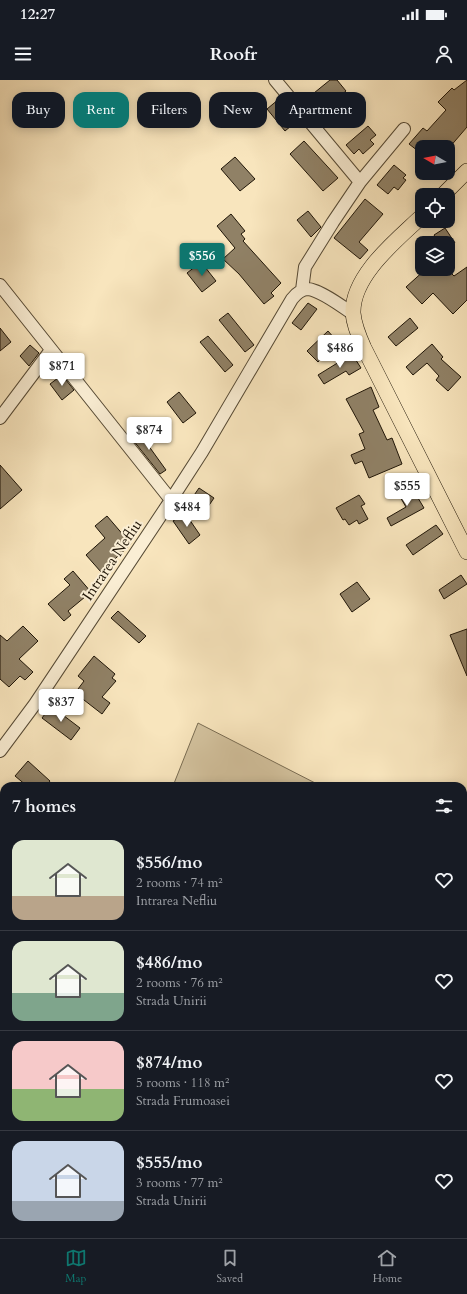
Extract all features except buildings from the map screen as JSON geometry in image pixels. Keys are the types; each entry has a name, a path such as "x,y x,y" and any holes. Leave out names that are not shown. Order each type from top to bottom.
{"main road":[{"path":"450,188 467,171"},
{"path":"415,223 366,275 355,296 353,314 356,330 364,348 467,552"}],"street":[{"path":"275,80 360,182"},
{"path":"353,314 314,291 308,289 302,290 305,267 332,222 360,182 404,129"},
{"path":"0,284 51,350 172,500"},
{"name":"Intrarea Nefliu","path":"0,751 35,704 172,500 292,299 302,290"},
{"path":"0,418 51,350"}],"shaded area":[{"path":"198,723 313,782 175,782"}]}
